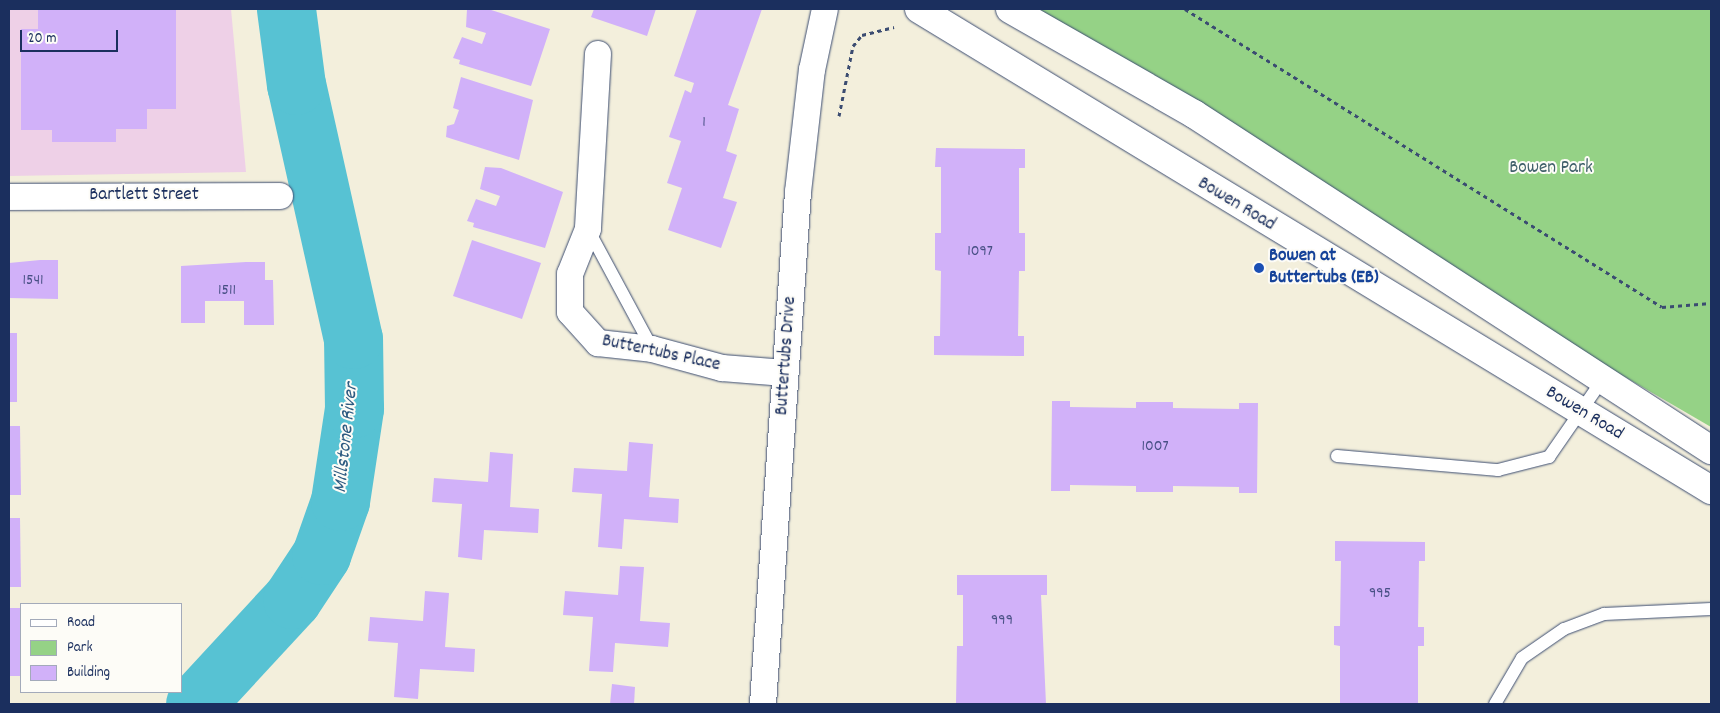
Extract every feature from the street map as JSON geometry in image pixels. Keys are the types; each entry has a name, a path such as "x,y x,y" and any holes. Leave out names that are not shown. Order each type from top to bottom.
{"main road":[{"name":"Bowen Road","path":"918,9 1711,490"},
{"name":"Bowen Road","path":"1010,9 1194,114 1711,450"}],"street":[{"name":"Buttertubs Drive","path":"762,704 798,192 825,9"},
{"name":"Buttertubs Place","path":"598,54 588,229 570,274 570,312 598,343 652,349 722,368 785,373"},
{"name":"Bartlett Street","path":"9,197 280,196"}],"lane":[{"path":"588,229 652,349"},
{"path":"1337,456 1498,470 1549,457 1582,412 1603,379"},
{"path":"1495,704 1522,658 1564,629 1604,614 1711,609"}],"path":[{"path":"1185,9 1662,307 1711,302"},
{"path":"838,124 853,46 862,35 897,28"}],"shaded area":[{"path":"9,9 231,9 246,172 9,176"}],"green space":[{"name":"Bowen Park","path":"1034,9 1711,9 1711,427 1582,352"}],"building":[{"path":"38,9 176,9 176,109 147,109 147,129 116,129 116,142 52,142 52,130 21,130 21,29 38,29"},
{"path":"467,9 488,9 550,29 531,86 459,64 460,60 453,58 462,37 482,44 486,33 466,27"},
{"path":"594,9 656,9 647,36 591,17"},
{"path":"697,9 762,9 728,105 739,109 726,151 737,155 723,198 737,202 721,248 668,230 682,188 667,183 681,141 669,137 685,90 691,93 694,83 674,76"},
{"path":"461,77 533,100 519,160 446,137 447,126 454,124 459,110 453,108"},
{"path":"936,148 1025,149 1025,168 1019,168 1019,233 1025,233 1025,271 1019,271 1018,336 1024,336 1024,356 934,355 934,336 940,336 941,271 935,270 935,233 941,233 941,167 935,167"},
{"path":"485,167 501,168 563,192 545,248 473,227 474,223 467,221 476,199 496,206 500,196 480,189"},
{"path":"472,240 541,263 522,319 453,296"},
{"path":"58,260 58,299 9,298 9,263"},
{"path":"265,262 265,280 273,280 274,325 244,325 244,301 205,301 205,323 181,323 181,266"},
{"path":"9,333 17,333 17,402 9,402"},
{"path":"1052,401 1070,401 1070,407 1136,408 1136,402 1173,402 1173,408 1239,409 1239,403 1258,403 1257,493 1239,493 1239,487 1173,486 1173,492 1136,492 1136,486 1070,485 1070,491 1051,491"},
{"path":"9,426 20,426 21,495 9,495"},
{"path":"629,442 653,444 649,497 679,499 678,523 624,519 622,549 598,547 602,494 572,492 574,468 627,471"},
{"path":"490,452 513,454 510,507 539,509 538,533 484,530 482,560 458,557 462,504 432,502 434,478 488,482"},
{"path":"9,518 20,518 21,587 9,587"},
{"path":"1335,541 1425,542 1425,561 1419,561 1418,627 1424,627 1424,646 1418,646 1418,704 1340,704 1340,646 1334,645 1334,626 1340,626 1341,561 1335,561"},
{"path":"620,566 644,567 640,621 670,623 668,647 615,643 613,672 589,671 593,617 563,615 565,591 618,595"},
{"path":"957,575 1047,575 1047,595 1041,595 1046,704 956,704 957,646 963,646 963,595 957,595"},
{"path":"425,591 449,593 445,647 475,649 474,672 420,669 418,699 394,697 398,643 368,641 370,617 423,621"},
{"path":"9,608 20,608 20,676 9,676"},
{"path":"612,684 635,687 634,704 610,704"}],"waterway":[{"name":"Millstone River","path":"195,704 292,599 321,555 340,501 354,408 353,339 296,85 286,9"}],"place":[{"name":"Bowen at Buttertubs (EB)","path":"1259,268"}]}
